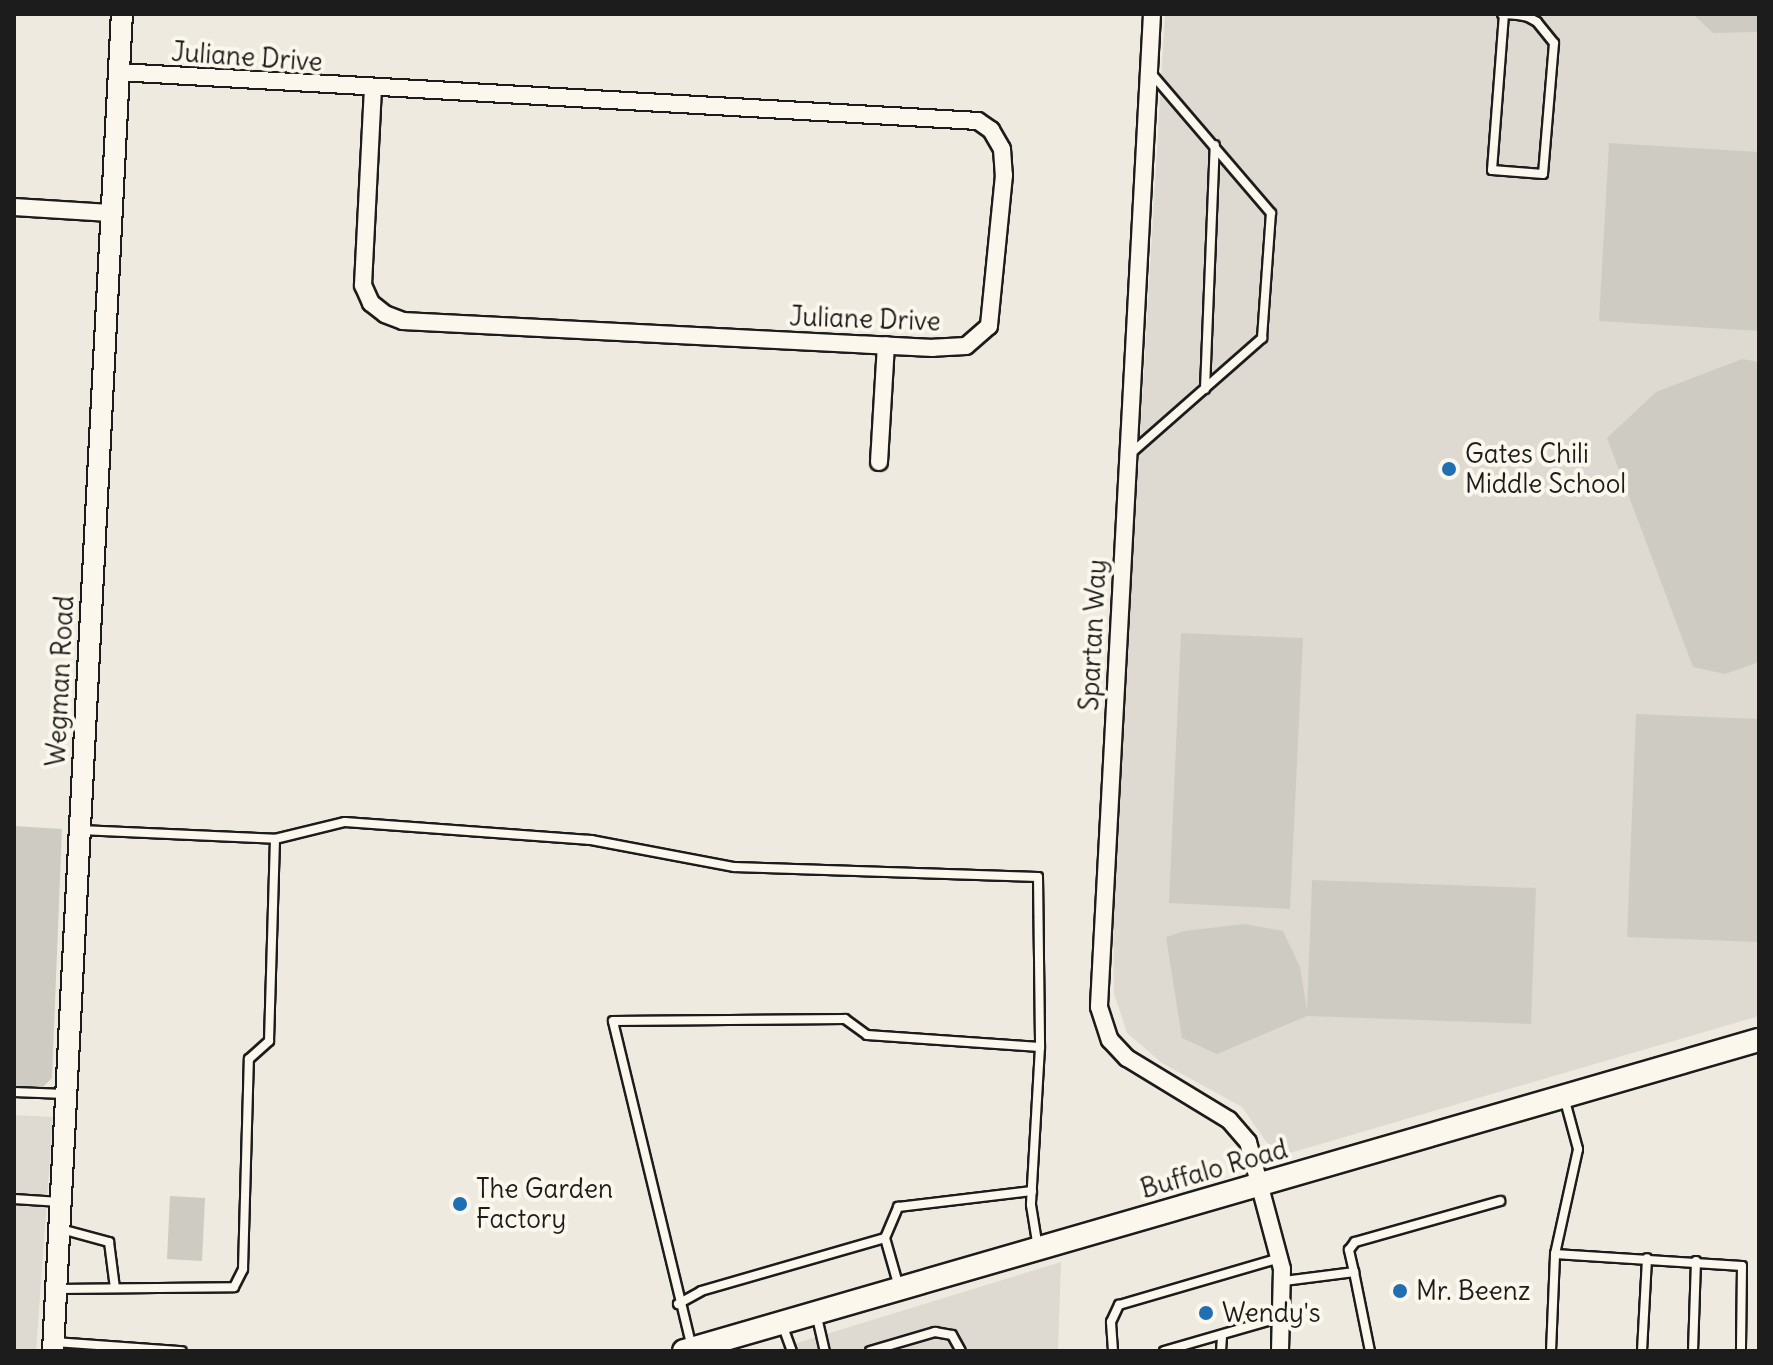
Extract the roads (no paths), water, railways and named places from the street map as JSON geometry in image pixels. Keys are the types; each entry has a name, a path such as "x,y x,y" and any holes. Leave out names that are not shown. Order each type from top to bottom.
{"main road":[{"name":"Buffalo Road","path":"688,1350 1759,1040"}],"street":[{"name":"Wegman Road","path":"53,1346 122,14"},
{"name":"Spartan Way","path":"1152,14 1099,1007 1110,1040 1127,1058 1239,1130 1262,1184 1280,1258 1284,1281 1280,1351"},
{"name":"Juliane Drive","path":"118,72 373,89 978,121 991,130 1002,149 1004,175 989,326 966,346 886,345 403,321 385,314 371,303 363,285 373,89"},
{"path":"14,207 110,213"},
{"path":"879,462 886,345"}],"lane":[{"path":"1503,14 1537,22 1554,43 1543,174 1492,170 1503,14"},
{"path":"1127,457 1262,338 1271,213 1149,70"},
{"path":"1205,389 1215,145"},
{"path":"79,830 275,839 345,822 591,840 734,867 1038,877 1040,1047 1032,1191 1039,1248"},
{"path":"57,1289 234,1287 243,1269 249,1059 269,1041 275,839"},
{"path":"688,1350 613,1021 845,1019 867,1035 1040,1047"},
{"path":"14,1092 66,1094"},
{"path":"1551,1351 1555,1254 1578,1149 1563,1096"},
{"path":"900,1288 885,1238 898,1207 1032,1191"},
{"path":"14,1199 61,1202"},
{"path":"1370,1351 1349,1250 1355,1242 1500,1201"},
{"path":"60,1228 109,1242 115,1288"},
{"path":"678,1304 701,1291 885,1238"},
{"path":"1555,1254 1742,1266 1741,1351"},
{"path":"1113,1351 1111,1322 1119,1305 1280,1258"},
{"path":"1642,1351 1647,1258"},
{"path":"1693,1351 1696,1261"},
{"path":"1284,1281 1354,1272"},
{"path":"816,1313 825,1351"},
{"path":"1164,1351 1282,1317"},
{"path":"781,1323 792,1351"},
{"path":"870,1351 891,1343 944,1332 952,1335 961,1351"},
{"path":"1221,1351 1222,1335"},
{"path":"53,1346 182,1351"}],"place":[{"name":"Gates Chili Middle School","path":"1449,469"},
{"name":"The Garden Factory","path":"460,1204"},
{"name":"Mr. Beenz","path":"1400,1291"},
{"name":"Wendy's","path":"1206,1313"}]}
